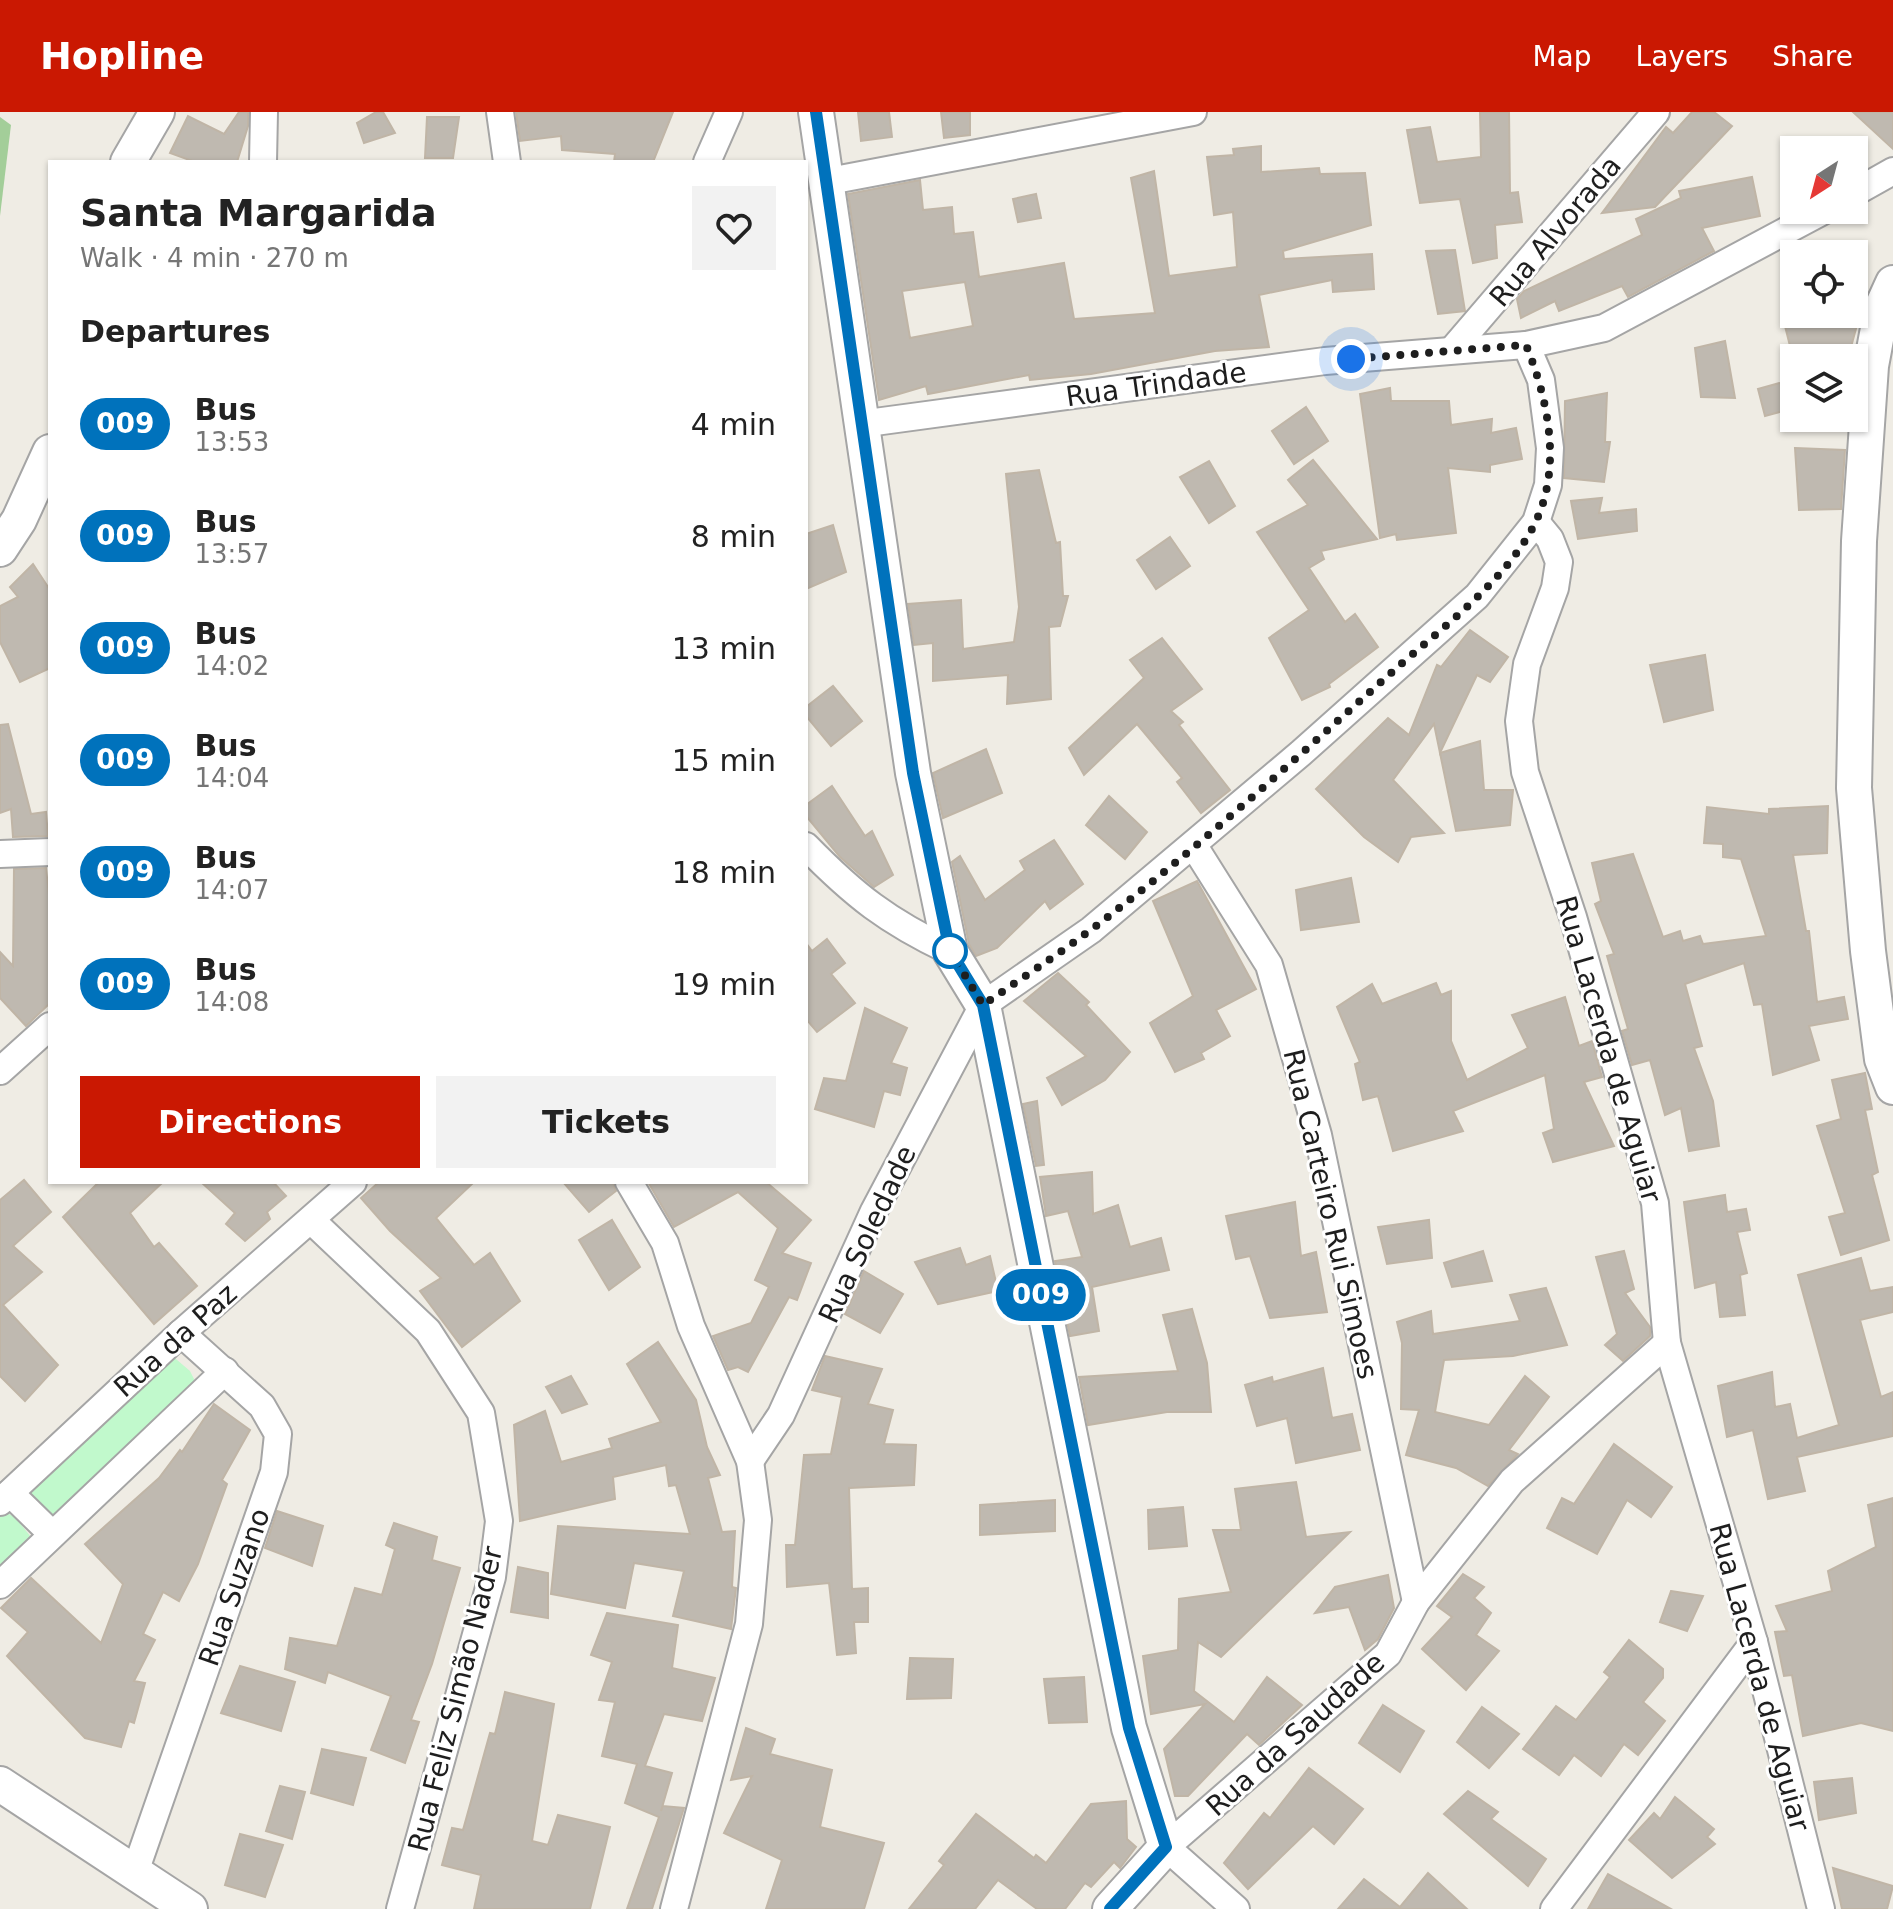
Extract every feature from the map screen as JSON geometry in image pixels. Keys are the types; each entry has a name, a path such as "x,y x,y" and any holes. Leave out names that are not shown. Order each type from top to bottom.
{"street":[{"path":"129,160 157,112"},
{"path":"263,160 264,112"},
{"path":"500,112 507,160"},
{"path":"708,160 729,112"},
{"path":"816,112 913,773 950,951 983,1005 1129,1728 1166,1847 1236,1909"},
{"path":"824,182 1193,112"},
{"name":"Rua Alvorada","path":"1453,349 1656,112"},
{"path":"1868,185 1893,171"},
{"name":"Rua Trindade","path":"860,424 1325,361 1526,345 1604,328 1799,224"},
{"path":"1893,283 1882,307 1871,366 1859,541 1854,788 1870,967 1882,1059 1893,1087"},
{"path":"983,1005 1091,930 1194,846 1477,596 1536,522 1548,485 1550,448 1541,380 1526,345"},
{"path":"0,549 19,520 48,456"},
{"name":"Rua Lacerda de Aguiar","path":"1536,522 1550,539 1559,562 1555,588 1527,664 1519,721 1525,772 1573,917 1655,1203 1667,1343 1754,1642 1821,1909"},
{"name":"Rua Carteiro Rui Simoes","path":"1194,846 1269,965 1318,1135 1416,1602"},
{"path":"808,848 848,888 898,926 950,951"},
{"path":"0,854 48,852"},
{"name":"Rua Soledade","path":"750,1461 781,1415 874,1211 983,1005"},
{"path":"0,1071 48,1028"},
{"name":"Rua da Paz","path":"5,1498 181,1333 351,1184"},
{"path":"630,1184 665,1243 691,1326 750,1461 758,1520 749,1624 674,1909"},
{"name":"Rua Feliz Simão Nader","path":"311,1220 428,1331 457,1372 481,1413 499,1521 492,1577 400,1909"},
{"name":"Rua Suzano","path":"135,1872 274,1472 278,1434 262,1406 181,1333"},
{"name":"Rua da Saudade","path":"1110,1909 1166,1847 1388,1654 1416,1602 1512,1481 1667,1343"},
{"path":"0,1585 225,1371"},
{"path":"5,1498 52,1534"},
{"path":"1554,1909 1754,1642"},
{"path":"0,1784 190,1909"}],"green space":[{"path":"0,117 11,125 0,216"},
{"path":"170,1354 190,1371 196,1383 51,1519 24,1492"},
{"path":"3,1511 15,1517 31,1537 0,1567 0,1514"}],"building":[{"path":"239,112 248,112 248,126 238,160 189,160 170,153 188,116 224,134"},
{"path":"376,112 383,112 395,133 364,143 357,123"},
{"path":"516,112 673,112 654,160 614,160 615,154 562,150 561,136 520,141"},
{"path":"858,112 889,112 892,137 861,141"},
{"path":"941,112 970,112 970,135 944,138"},
{"path":"1480,112 1509,112 1510,193 1518,192 1522,222 1495,225 1497,258 1473,263 1460,199 1420,203 1407,130 1430,127 1437,162 1481,157"},
{"path":"1692,112 1714,112 1732,126 1655,207 1602,213 1666,127 1673,133"},
{"path":"1853,112 1893,112 1893,149"},
{"path":"427,117 459,117 453,158 425,158"},
{"path":"1261,146 1261,172 1319,168 1320,174 1365,173 1371,225 1283,251 1284,259 1372,254 1374,289 1333,292 1332,280 1259,295 1269,347 1215,351 1091,374 1030,380 1029,375 928,394 926,386 879,400 848,194 920,180 923,210 952,207 954,234 973,232 979,277 1064,263 1074,319 1155,313 1131,178 1154,171 1169,276 1237,267 1233,212 1214,215 1207,157 1234,155 1233,149","holes":["965,282 973,326 910,338 902,291"]},
{"path":"1752,177 1760,216 1702,228 1714,251 1628,297 1622,286 1559,311 1555,301 1521,318 1517,299 1524,291 1642,235 1636,219 1681,198 1679,191"},
{"path":"1036,194 1041,218 1018,222 1013,199"},
{"path":"1455,250 1465,311 1438,314 1426,251"},
{"path":"1786,328 1856,328 1852,344 1790,344"},
{"path":"1725,341 1735,398 1701,397 1695,348"},
{"path":"1780,383 1780,412 1765,416 1758,389"},
{"path":"1390,388 1391,401 1449,401 1451,425 1492,419 1491,433 1516,428 1522,459 1490,465 1490,472 1448,468 1456,533 1397,540 1396,534 1380,538 1360,394"},
{"path":"1607,393 1605,442 1610,442 1604,482 1564,478 1565,401"},
{"path":"1306,407 1328,441 1294,464 1272,431"},
{"path":"1795,448 1845,450 1841,509 1799,510"},
{"path":"1313,460 1377,539 1321,551 1324,559 1309,568 1345,622 1355,614 1378,647 1329,684 1330,687 1302,700 1269,638 1309,610 1257,532 1308,505 1288,480"},
{"path":"1209,461 1235,506 1209,523 1180,477"},
{"path":"1039,470 1056,543 1060,542 1063,596 1068,596 1060,626 1049,627 1051,699 1007,704 1008,675 933,681 933,643 914,645 908,604 961,600 963,649 1014,642 1019,607 1006,474"},
{"path":"1602,498 1599,513 1636,509 1637,531 1578,539 1571,501"},
{"path":"833,525 846,572 808,588 808,533"},
{"path":"1170,537 1190,566 1156,589 1137,560"},
{"path":"33,564 48,587 48,669 20,682 0,642 0,606 18,597 10,587"},
{"path":"1470,630 1508,657 1490,682 1477,675 1440,753 1434,724 1393,780 1444,833 1411,837 1398,862 1364,837 1316,789 1388,718 1409,735 1437,665 1441,667"},
{"path":"1162,638 1202,689 1171,711 1183,722 1179,725 1230,790 1201,813 1177,782 1182,778 1137,724 1084,775 1069,748 1144,678 1130,660"},
{"path":"1705,655 1713,710 1664,722 1650,665"},
{"path":"833,686 862,721 831,746 808,718 808,705"},
{"path":"8,724 31,814 46,812 48,836 13,837 11,809 0,813 0,725"},
{"path":"1480,741 1484,790 1513,790 1510,825 1456,831 1440,753"},
{"path":"986,749 1002,793 943,818 933,773"},
{"path":"832,786 865,836 872,831 893,875 874,887 840,857 808,818 808,804"},
{"path":"1109,796 1147,832 1125,859 1086,825"},
{"path":"1828,806 1827,853 1793,855 1806,931 1809,931 1817,1002 1844,997 1848,1019 1809,1026 1819,1060 1773,1075 1762,1004 1754,1005 1744,963 1685,984 1702,1046 1694,1048 1713,1101 1719,1146 1689,1151 1681,1108 1665,1115 1650,1060 1632,1065 1622,1031 1628,1029 1607,956 1614,954 1595,904 1601,901 1592,863 1633,854 1663,937 1680,931 1683,941 1700,936 1703,944 1766,936 1741,859 1723,857 1723,844 1704,843 1707,807 1769,814 1769,809"},
{"path":"1054,840 1083,884 1050,909 1045,901 997,948 976,956 969,944 952,862 960,856 985,900 1025,870 1020,861"},
{"path":"46,868 48,886 48,1005 26,1026 0,998 0,952 13,966 14,869"},
{"path":"1351,878 1359,922 1301,930 1296,890"},
{"path":"1197,881 1256,989 1216,1010 1230,1036 1201,1053 1204,1059 1175,1072 1150,1023 1193,996 1153,901"},
{"path":"827,939 845,963 831,974 855,1003 817,1032 808,1021 808,946 812,951"},
{"path":"1058,973 1089,1002 1086,1005 1130,1052 1105,1080 1062,1105 1047,1078 1086,1056 1024,1001"},
{"path":"1436,983 1441,995 1451,991 1451,1041 1467,1080 1528,1048 1512,1015 1565,997 1579,1046 1592,1041 1602,1077 1584,1082 1614,1146 1553,1162 1543,1133 1554,1129 1545,1075 1453,1111 1463,1131 1393,1151 1378,1096 1363,1100 1355,1064 1360,1062 1337,1007 1372,984 1382,1004"},
{"path":"865,1008 907,1028 891,1063 907,1068 900,1095 884,1091 874,1127 815,1109 824,1078 846,1081"},
{"path":"1865,1073 1872,1109 1865,1110 1878,1172 1872,1175 1889,1240 1841,1255 1829,1217 1845,1213 1817,1126 1841,1119 1832,1080"},
{"path":"1037,1101 1044,1165 1036,1166 1023,1104"},
{"path":"1092,1172 1093,1214 1118,1205 1130,1247 1161,1238 1169,1270 1092,1287 1099,1331 1070,1336 1055,1261 1082,1257 1068,1211 1046,1216 1040,1177"},
{"path":"24,1180 51,1212 13,1246 42,1272 3,1305 58,1365 25,1401 0,1376 0,1200"},
{"path":"97,1184 161,1184 130,1213 154,1247 159,1243 197,1286 154,1324 63,1217"},
{"path":"203,1184 275,1184 286,1196 267,1212 270,1219 245,1241 226,1224 235,1213"},
{"path":"377,1184 472,1184 436,1218 474,1265 490,1253 520,1301 462,1347 420,1291 441,1278 390,1231 361,1198"},
{"path":"565,1184 614,1184 616,1191 589,1212"},
{"path":"649,1184 768,1184 811,1220 782,1253 811,1263 797,1300 789,1297 748,1372 738,1367 728,1370 713,1336 751,1323 769,1287 755,1280 778,1228 738,1192 674,1227"},
{"path":"1725,1195 1727,1212 1746,1209 1750,1230 1737,1232 1747,1273 1740,1275 1745,1315 1720,1317 1716,1282 1695,1288 1684,1202"},
{"path":"1295,1202 1301,1256 1316,1252 1327,1312 1270,1318 1250,1256 1236,1259 1226,1216"},
{"path":"612,1220 640,1267 609,1290 579,1240"},
{"path":"1429,1220 1432,1258 1387,1264 1378,1227"},
{"path":"960,1248 966,1265 990,1256 998,1291 938,1304 915,1262"},
{"path":"1483,1251 1492,1281 1452,1287 1444,1263"},
{"path":"1624,1251 1634,1289 1625,1293 1650,1327 1650,1336 1623,1361 1605,1345 1617,1334 1596,1257"},
{"path":"1861,1258 1870,1291 1893,1287 1893,1312 1860,1320 1881,1397 1893,1392 1893,1436 1797,1457 1805,1491 1768,1499 1753,1430 1727,1437 1718,1386 1772,1372 1775,1407 1790,1404 1797,1438 1839,1425 1798,1275"},
{"path":"864,1271 903,1294 880,1333 845,1314"},
{"path":"1546,1288 1567,1345 1513,1356 1444,1360 1435,1412 1489,1425 1525,1376 1549,1397 1509,1450 1518,1454 1488,1486 1456,1468 1406,1455 1419,1410 1401,1409 1402,1343 1397,1322 1431,1311 1433,1334 1520,1321 1510,1295"},
{"path":"1192,1309 1207,1363 1211,1412 1167,1412 1088,1425 1079,1377 1178,1371 1163,1315"},
{"path":"658,1342 696,1400 707,1447 720,1475 708,1478 722,1532 735,1531 732,1587 736,1588 731,1629 673,1616 684,1571 634,1563 625,1608 551,1594 558,1526 690,1534 676,1485 669,1486 666,1465 613,1477 615,1499 520,1521 514,1425 545,1411 561,1462 612,1448 609,1439 661,1422 627,1364"},
{"path":"825,1356 882,1369 868,1404 893,1410 884,1444 916,1445 914,1485 849,1488 852,1589 868,1588 868,1622 854,1622 856,1653 837,1655 829,1583 787,1587 786,1545 795,1545 804,1455 831,1454 842,1397 812,1390"},
{"path":"1323,1368 1332,1418 1352,1414 1360,1450 1296,1463 1287,1418 1257,1426 1245,1385 1272,1377 1273,1382"},
{"path":"571,1376 587,1404 562,1413 546,1387"},
{"path":"214,1404 250,1430 222,1480 227,1484 198,1564 179,1601 163,1592 143,1634 155,1640 134,1681 145,1683 134,1723 129,1721 121,1747 85,1738 7,1656 28,1632 1,1608 31,1578 101,1643 123,1584 85,1544 159,1478 180,1450 182,1452"},
{"path":"1614,1444 1672,1487 1651,1517 1627,1500 1597,1554 1547,1528 1562,1498 1574,1504"},
{"path":"1296,1482 1306,1537 1350,1532 1221,1657 1198,1642 1194,1691 1234,1722 1267,1677 1302,1705 1259,1745 1247,1734 1188,1796 1175,1796 1164,1749 1205,1704 1151,1714 1143,1656 1178,1650 1179,1599 1231,1592 1213,1530 1241,1530 1235,1489"},
{"path":"1893,1498 1893,1731 1861,1723 1803,1736 1792,1675 1784,1676 1775,1632 1787,1631 1776,1606 1832,1591 1828,1571 1876,1547 1868,1505"},
{"path":"1055,1500 1055,1531 980,1535 980,1505"},
{"path":"1183,1507 1187,1546 1149,1549 1148,1510"},
{"path":"277,1511 323,1526 312,1566 265,1548"},
{"path":"394,1523 437,1537 432,1560 460,1568 432,1664 411,1720 419,1722 405,1763 371,1750 391,1696 328,1672 325,1683 285,1669 290,1638 337,1646 355,1588 382,1595 395,1549 386,1545"},
{"path":"518,1567 548,1573 548,1618 511,1612"},
{"path":"1463,1574 1484,1587 1474,1598 1491,1613 1476,1635 1499,1651 1466,1690 1422,1649 1452,1617 1437,1606"},
{"path":"1388,1575 1394,1608 1378,1639 1365,1650 1349,1607 1315,1613 1335,1587"},
{"path":"1671,1591 1703,1596 1687,1631 1660,1622"},
{"path":"607,1613 678,1625 672,1668 715,1678 702,1721 664,1714 645,1766 672,1773 661,1811 663,1806 684,1808 652,1909 627,1909 659,1817 625,1803 637,1764 602,1756 615,1702 599,1700 612,1662 591,1655"},
{"path":"1629,1640 1663,1669 1663,1678 1643,1702 1665,1721 1638,1755 1624,1744 1601,1776 1574,1755 1559,1775 1523,1749 1556,1706 1576,1720 1610,1677 1604,1672"},
{"path":"910,1658 953,1659 951,1698 907,1699"},
{"path":"240,1666 295,1682 281,1731 221,1713"},
{"path":"1084,1677 1087,1722 1049,1723 1044,1679"},
{"path":"505,1692 554,1704 532,1841 548,1845 558,1815 610,1827 590,1909 474,1909 481,1875 442,1865 452,1828 463,1830 490,1733 495,1734"},
{"path":"1383,1705 1424,1731 1400,1772 1359,1743"},
{"path":"1482,1707 1519,1734 1489,1768 1457,1742"},
{"path":"746,1728 775,1739 770,1754 832,1770 820,1827 884,1843 864,1909 766,1909 782,1860 724,1833 752,1776 731,1780"},
{"path":"322,1749 366,1758 353,1805 311,1793"},
{"path":"1309,1768 1363,1809 1334,1844 1313,1826 1248,1889 1224,1863 1264,1813 1270,1818"},
{"path":"1852,1778 1856,1813 1819,1820 1814,1782"},
{"path":"280,1786 305,1792 292,1839 266,1831"},
{"path":"1468,1791 1498,1812 1491,1819 1546,1859 1528,1886 1444,1814"},
{"path":"1675,1797 1714,1829 1707,1837 1715,1844 1672,1878 1629,1840 1654,1813 1660,1819"},
{"path":"1126,1801 1127,1839 1136,1847 1120,1868 1114,1862 1091,1887 1085,1883 1065,1909 1037,1909 998,1880 975,1909 909,1909 944,1865 939,1861 976,1814 1034,1858 1036,1855 1046,1863 1091,1804"},
{"path":"240,1834 283,1845 265,1897 225,1885"},
{"path":"1833,1868 1893,1886 1887,1909 1842,1909"},
{"path":"1428,1873 1467,1909 1338,1909 1364,1879 1400,1907"},
{"path":"1608,1874 1671,1909 1588,1909"}],"bus line":[{"name":"009","path":"816,112 913,773 950,951 983,1005 1129,1728 1166,1847 1110,1909"}],"route":[{"path":"950,951 983,1005 1091,930 1194,846 1477,596 1509,560 1536,522 1548,485 1550,448 1541,380 1526,345 1351,359"}]}
